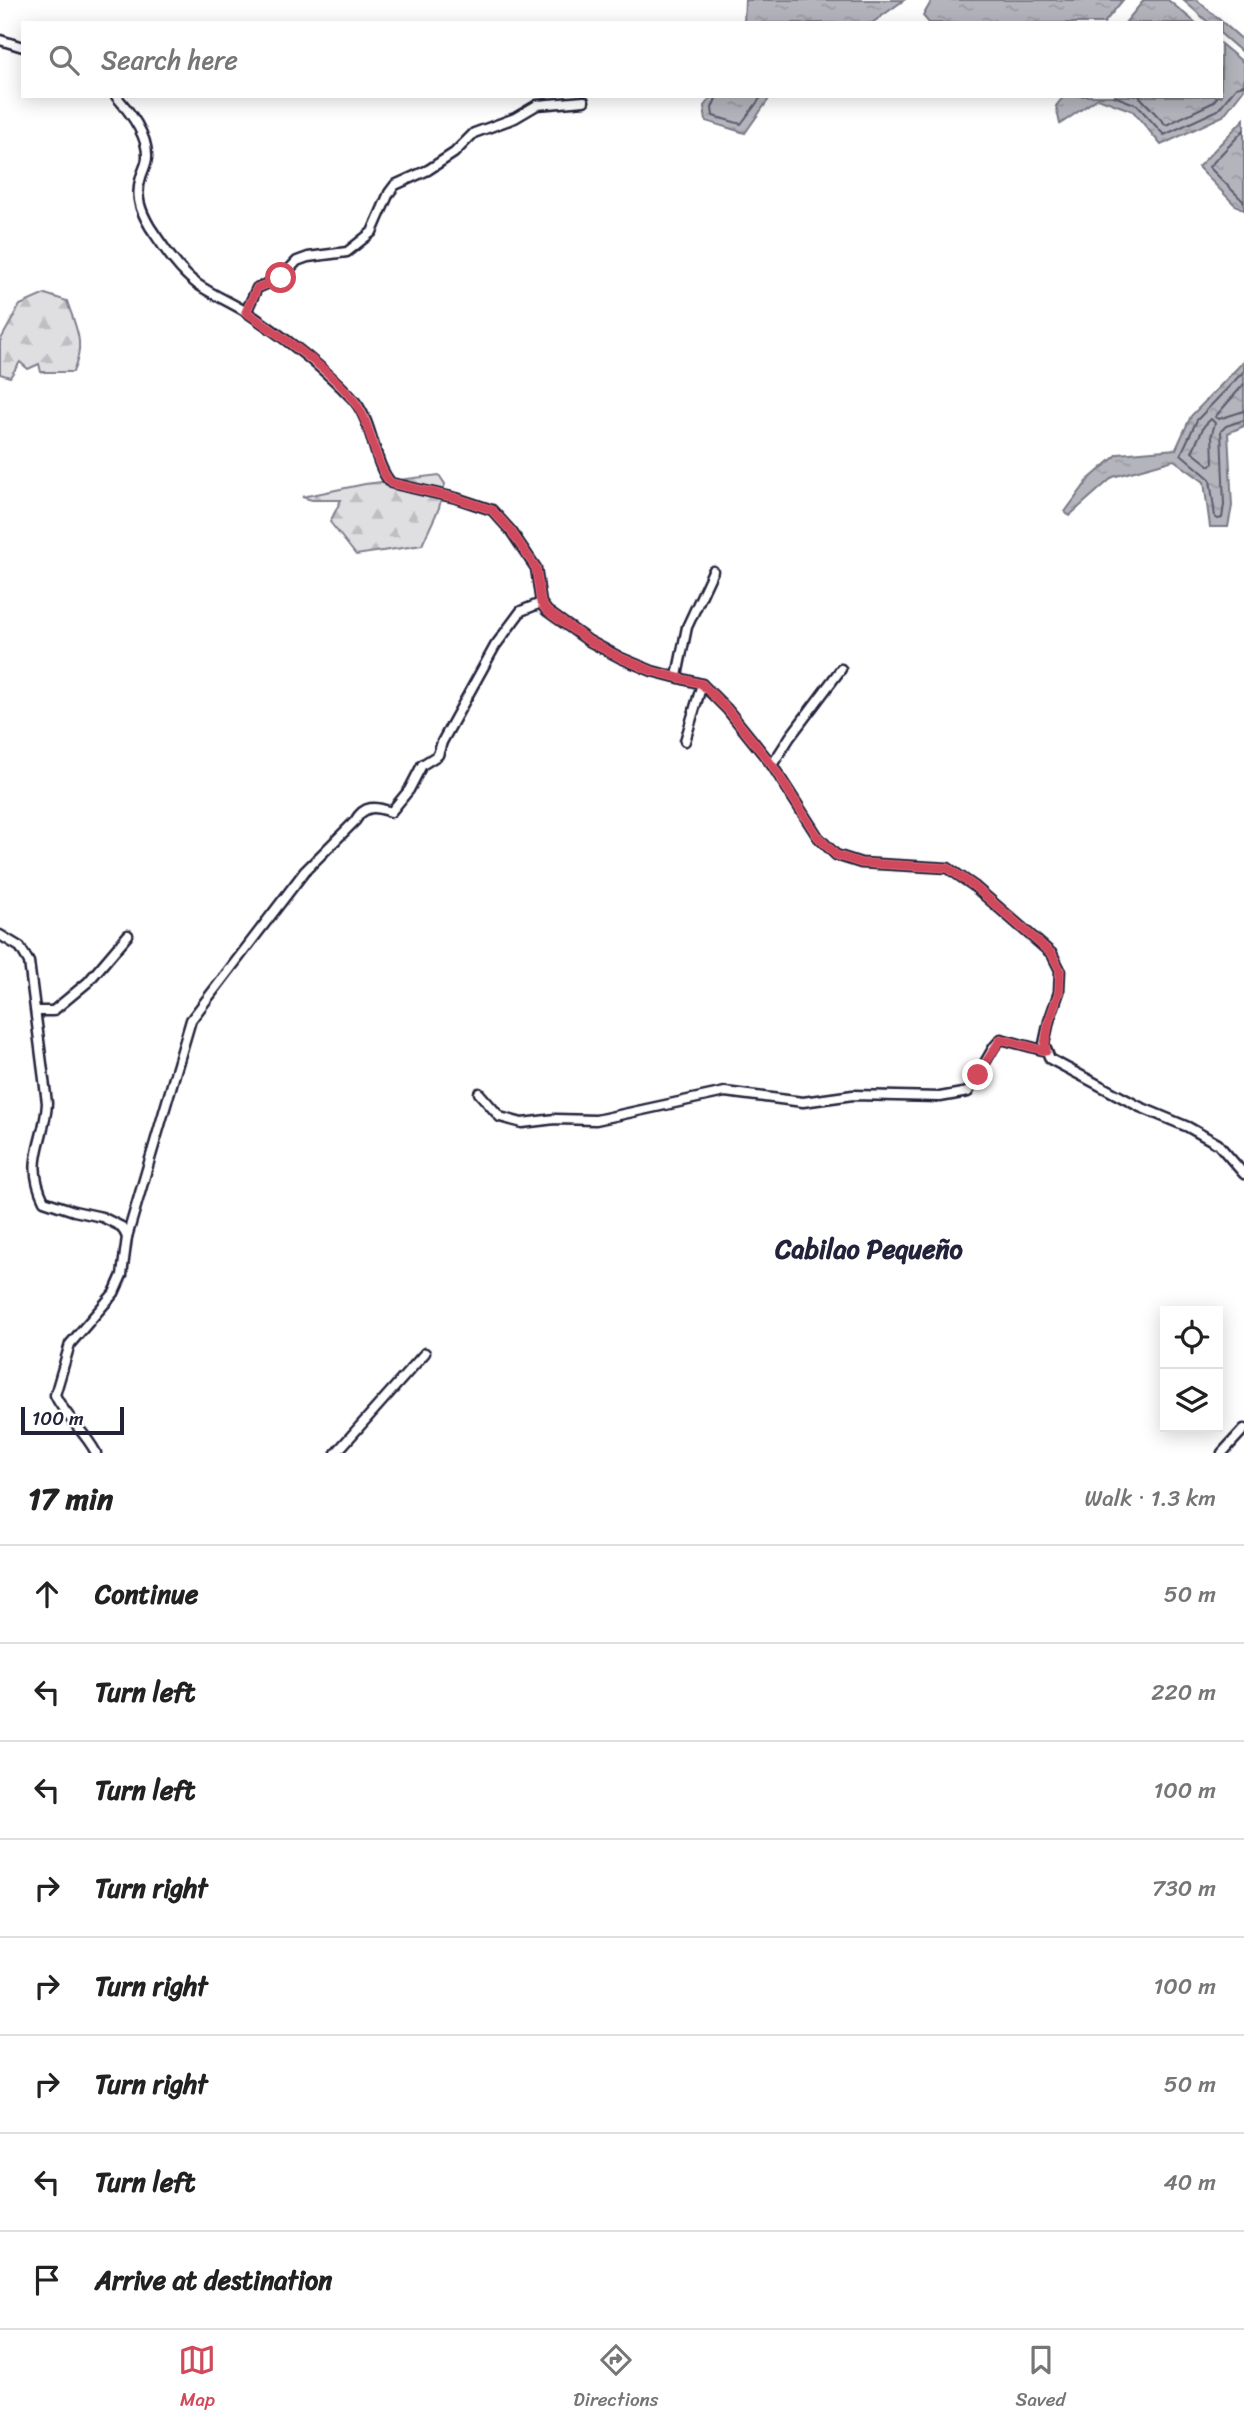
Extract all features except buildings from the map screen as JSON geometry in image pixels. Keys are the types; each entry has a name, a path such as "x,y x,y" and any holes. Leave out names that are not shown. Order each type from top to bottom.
{"street":[{"path":"0,40 21,46"},
{"path":"118,98 132,116 146,146 147,158 138,187 138,200 150,226 179,267 197,284 246,312 307,356 354,400 374,440 383,471 391,483 478,503 492,510 536,568 541,603 547,611 589,641 631,662 702,684 727,709 772,765 818,837 836,855 861,863 948,868 974,886 1052,954 1060,970 1059,992 1049,1021 1045,1044 1050,1059 1140,1107 1188,1127 1218,1144 1244,1174"},
{"path":"246,312 257,288 281,278 298,261 308,257 347,252 372,232 389,193 396,185 428,170 454,153 474,133 515,118 537,105 584,101"},
{"path":"677,677 687,627 713,571"},
{"path":"96,1453 78,1426 62,1411 55,1395 70,1344 114,1293 122,1275 127,1237 191,1020 305,871 365,808 376,807 391,812 409,790 422,765 439,755 442,742 501,637 521,611 541,603"},
{"path":"772,765 841,669"},
{"path":"685,741 702,684"},
{"path":"36,1011 53,1011 88,982 128,935"},
{"path":"0,936 20,947 29,961 47,1103 46,1121 37,1144 34,1166 38,1187 44,1201 102,1217 122,1227 127,1237"},
{"path":"480,1093 500,1117 522,1123 555,1119 596,1120 725,1092 803,1102 853,1095 940,1097 968,1092 1001,1039 1046,1051"},
{"path":"336,1453 425,1353"},
{"path":"1222,1453 1244,1429"}],"green space":[{"path":"45,294 67,301 79,344 73,372 41,372 39,364 28,369 20,362 10,377 0,374 0,341 20,305"},
{"path":"439,475 445,484 439,508 422,545 356,555 330,522 341,500 312,500 302,497 365,484"}],"water":[{"path":"745,0 904,0 875,21 744,21"},
{"path":"932,0 1123,0 1106,21 927,21 923,16"},
{"path":"1144,0 1168,0 1194,21 1127,21"},
{"path":"1183,0 1197,0 1221,21 1207,21"},
{"path":"1223,23 1244,41 1244,54 1223,36"},
{"path":"1223,46 1244,63 1244,89 1223,116 1161,145 1133,111 1098,98 1223,98"},
{"path":"710,98 770,98 745,133 706,121 704,106"},
{"path":"1062,98 1098,98 1060,124 1056,106"},
{"path":"1244,119 1244,210 1234,204 1198,167"},
{"path":"1244,361 1244,426 1228,433 1232,506 1228,527 1210,527 1204,482 1174,460 1113,477 1069,516 1065,512 1089,479 1118,454 1176,449 1191,416"}],"district":[{"name":"Cabilao Pequeño","path":"869,1249"}],"route":[{"path":"281,278 257,288 246,312 307,356 354,400 374,440 386,478 391,483 478,503 492,510 511,531 536,568 541,603 547,611 589,641 621,658 652,671 702,684 727,709 772,765 818,837 836,855 861,863 948,868 974,886 1052,954 1060,970 1059,992 1049,1021 1046,1051 1001,1039 978,1075"}]}
